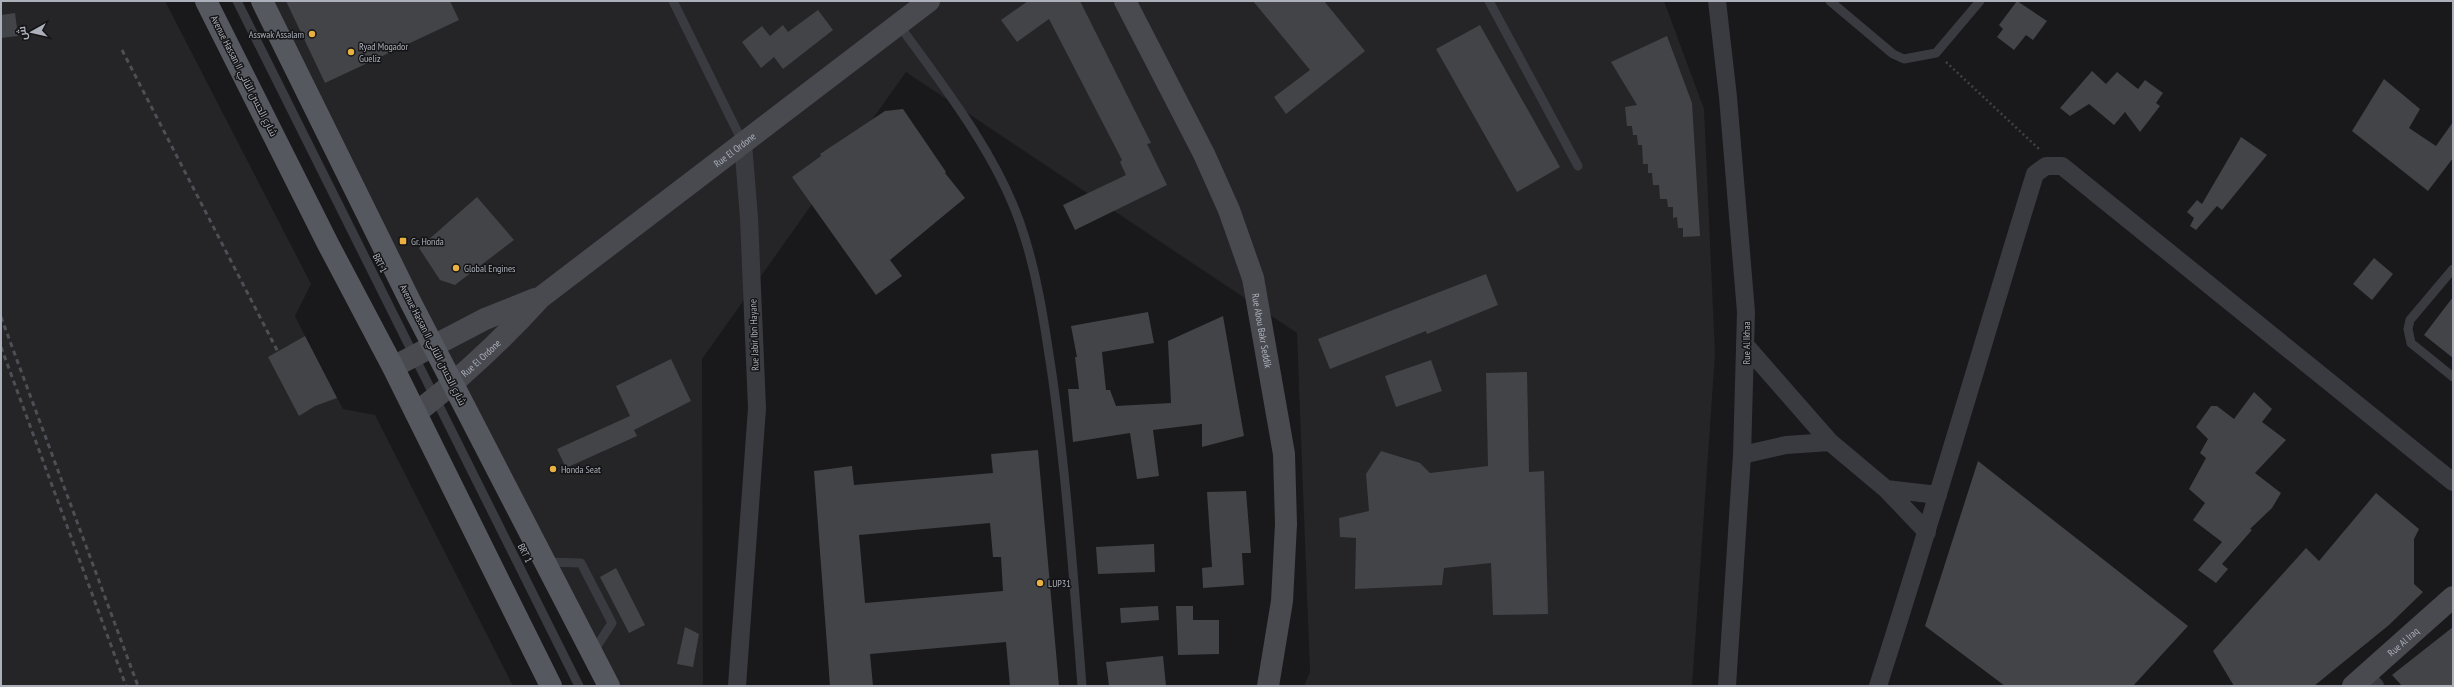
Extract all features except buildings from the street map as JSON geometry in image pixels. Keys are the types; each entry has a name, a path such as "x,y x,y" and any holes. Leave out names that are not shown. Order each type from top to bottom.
{"main road":[{"name":"Avenue Hassan II شارع الحسن الثاني","path":"206,1 328,244 393,367 551,686"},
{"name":"Avenue Hassan II شارع الحسن الثاني","path":"262,1 453,384 609,686"}],"street":[{"name":"Rue El Ordone","path":"416,413 453,384 509,332 540,298 929,1"},
{"name":"Rue Abou Bakr Seddik","path":"1125,1 1204,154 1229,210 1253,278 1284,454 1286,524 1282,601 1268,686"},
{"name":"Rue Al Ikhaa","path":"1717,1 1743,271 1746,346 1742,455 1727,686"},
{"name":"Rue Jabir Ibn Hayane","path":"737,686 757,408 749,218 743,142"},
{"path":"1878,686 1927,532 2035,174 2039,169 2055,165 2062,166 2453,482"},
{"name":"Rue El Ordone","path":"393,367 485,319 540,298"},
{"path":"1746,346 1830,442 1886,489 1927,532"},
{"path":"1742,455 1786,445 1830,442"},
{"path":"1886,489 1938,495"},
{"name":"Rue Al Iraq","path":"2364,683 2453,597"}],"lane":[{"name":"BRT 1","path":"237,1 579,686"},
{"name":"Rue Jabir Ibn Hayane","path":"673,1 743,142"},
{"path":"1489,1 1578,166"},
{"path":"1830,1 1893,54 1904,59 1936,53 1980,1"},
{"path":"899,25 962,113 996,173 1020,222 1038,288 1062,442 1082,686"},
{"path":"2453,269 2410,320 2408,329 2411,343 2453,377"},
{"path":"545,562 580,563 612,623 592,654"}],"path":[{"path":"1936,53 2055,165"}],"shaded area":[{"path":"1,1 165,1 311,284 295,316 305,336 343,409 375,415 513,686 1,686"},
{"path":"256,1 1664,1 1704,109 1715,354 1692,686 1304,686 1310,672 1297,333 906,72 702,359 703,686 598,686"}],"railway":[{"path":"122,50 278,352"},
{"path":"1,317 138,686"},
{"path":"1,347 126,686"}],"place":[{"name":"Asswak Assalam","path":"312,34"},
{"name":"Ryad Mogador Gueliz","path":"351,52"},
{"name":"Gr. Honda","path":"403,241"},
{"name":"Global Engines","path":"456,268"},
{"name":"Honda Seat","path":"553,469"},
{"name":"LUP31","path":"1040,583"}]}
